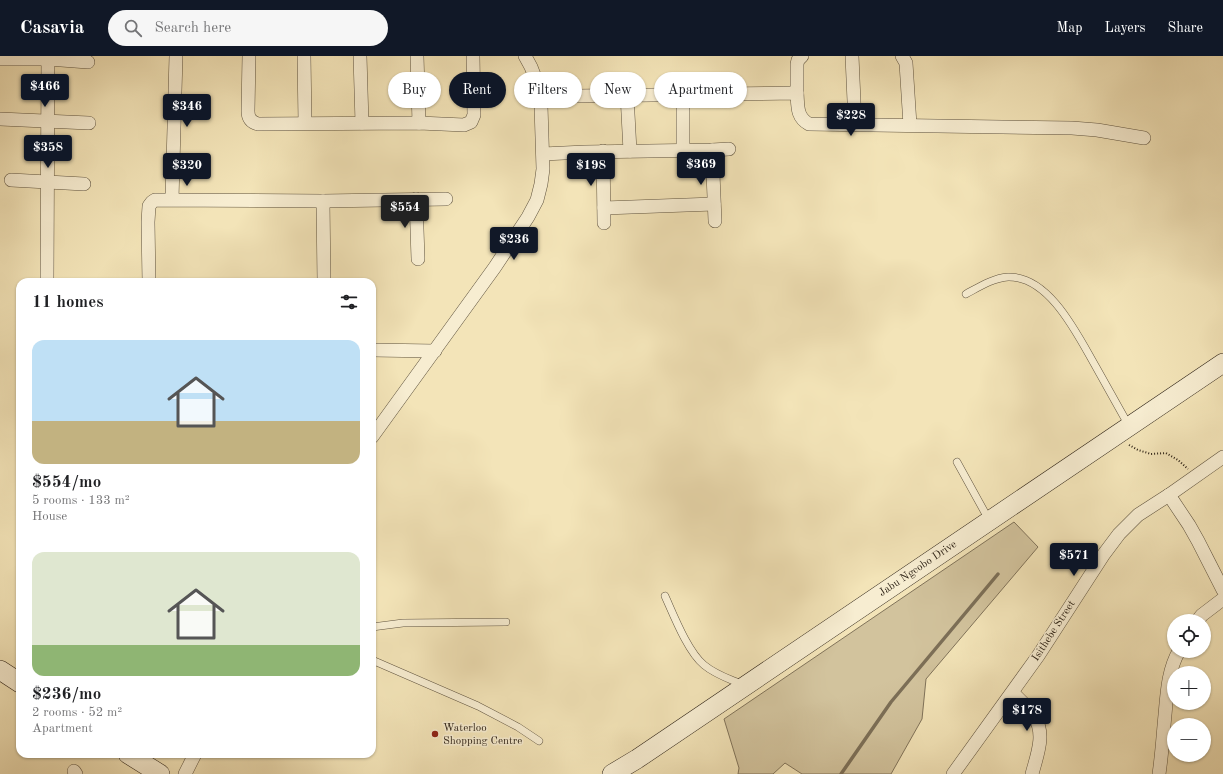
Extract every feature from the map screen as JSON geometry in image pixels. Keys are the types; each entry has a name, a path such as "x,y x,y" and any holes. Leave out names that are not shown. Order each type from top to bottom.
{"main road":[{"name":"Jabu Ngcobo Drive","path":"612,774 637,759 1223,363"},
{"path":"0,670 16,680"},
{"path":"134,758 160,774"}],"street":[{"path":"172,199 176,56"},
{"path":"250,56 248,116 253,123 418,123 464,125 471,122 474,115 473,56"},
{"path":"304,56 305,123"},
{"path":"360,56 362,123"},
{"path":"417,56 418,123"},
{"path":"376,432 495,267 528,217 537,200 543,169 541,106 538,85 525,56"},
{"path":"802,56 798,60 797,64 798,112 804,121 809,124 1072,128 1097,130 1144,138"},
{"path":"852,56 854,124"},
{"path":"902,56 906,62 910,125"},
{"path":"47,278 48,58"},
{"path":"0,59 48,58 88,62"},
{"path":"747,94 797,93"},
{"path":"628,108 630,151"},
{"path":"683,108 683,151"},
{"path":"0,119 89,123"},
{"path":"542,154 729,149"},
{"path":"712,150 715,221"},
{"path":"603,152 604,222"},
{"path":"10,180 84,184"},
{"path":"416,199 418,259"},
{"path":"149,278 149,206 156,200 323,202 446,199"},
{"path":"323,202 324,278"},
{"path":"604,208 714,204"},
{"path":"376,350 435,351"},
{"name":"Isithebe Street","path":"954,774 1012,693 1119,534 1138,515 1223,457"},
{"path":"1169,495 1196,536 1223,590"},
{"path":"1203,614 1223,599"},
{"path":"1159,774 1162,759 1167,690 1171,671 1176,658"},
{"path":"1012,693 1031,712 1038,725 1040,733 1032,774"},
{"path":"185,774 194,758"}],"lane":[{"path":"966,294 983,284 1008,277 1018,278 1030,282 1039,288 1063,312 1085,348 1121,431"},
{"path":"958,462 990,520"},
{"path":"665,596 698,660 715,673 745,686"},
{"path":"376,626 403,623 506,622"},
{"path":"376,662 484,709 518,727 539,741"}],"path":[{"path":"1121,431 1138,450 1152,454 1166,453 1178,460 1196,476"}],"shaded area":[{"path":"1014,522 1038,547 926,679 922,719 891,774 802,774 785,763 773,774 738,774 739,768 724,719"}],"waterway":[{"path":"841,774 891,702 998,574"}],"place":[{"name":"Waterloo Shopping Centre","path":"435,734"}]}
